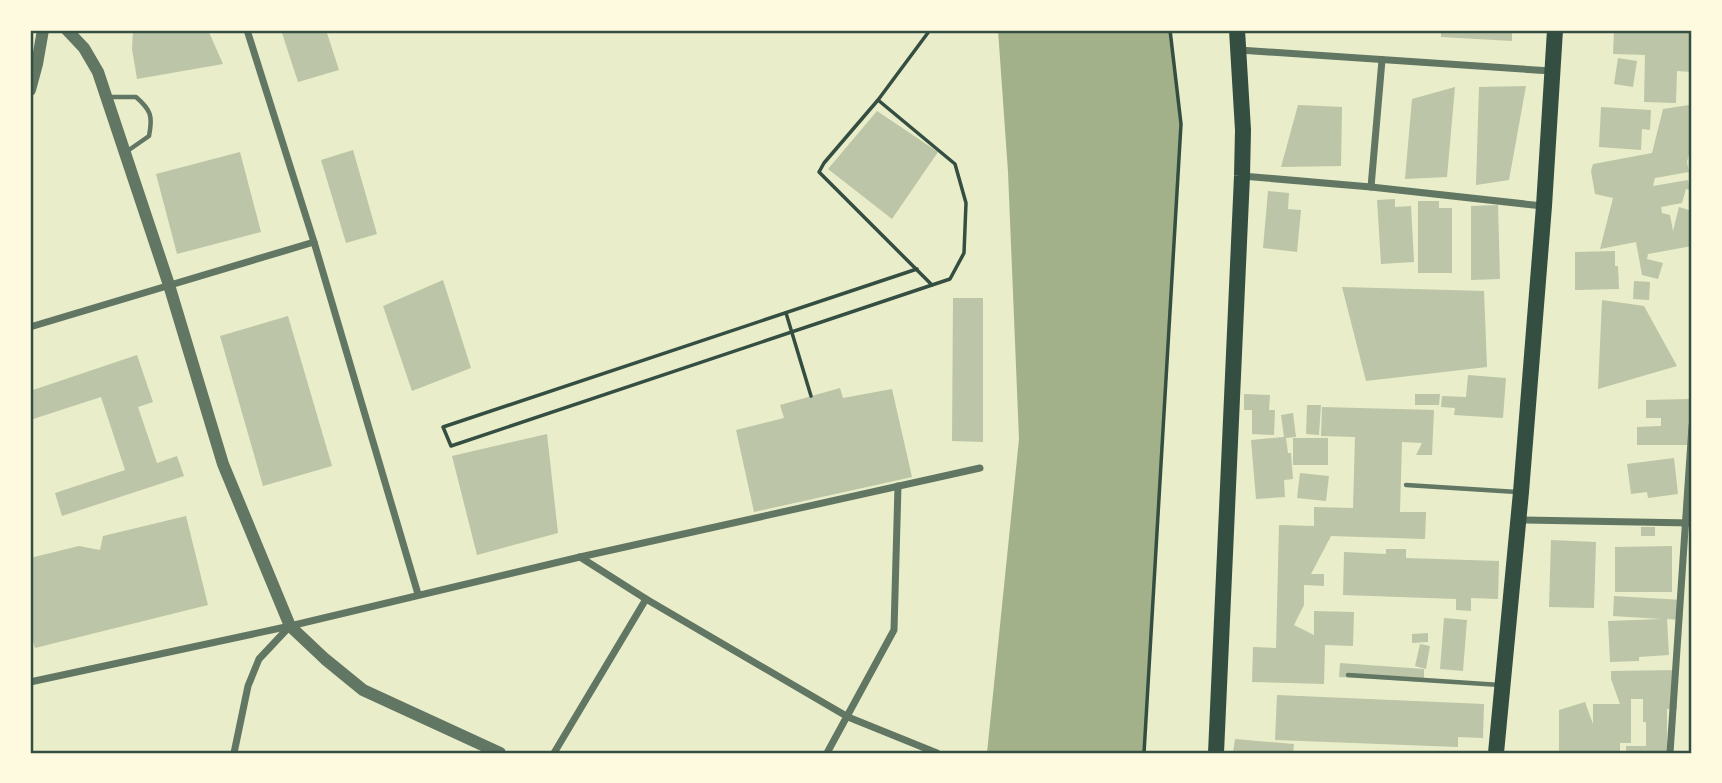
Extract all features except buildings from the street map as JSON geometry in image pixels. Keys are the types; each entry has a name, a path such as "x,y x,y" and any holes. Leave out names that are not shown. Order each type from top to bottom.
{"highway":[{"path":"1216,753 1242,176 1243,130 1237,30"},
{"path":"1496,753 1521,492 1555,30"}],"street":[{"path":"30,90 43,30"},
{"path":"66,30 84,48 98,72 169,285 223,464 290,626 325,660 363,690 500,753"},
{"path":"247,30 314,242 418,594"},
{"path":"1239,50 1552,71"},
{"path":"1371,187 1382,60"},
{"path":"1242,176 1544,206"},
{"path":"30,327 314,242"},
{"path":"1670,753 1689,523 1692,426"},
{"path":"30,682 290,626 580,556 980,468"},
{"path":"827,753 894,630 898,486"},
{"path":"1518,520 1689,523"},
{"path":"580,556 646,599 848,717 937,753"},
{"path":"554,753 646,599"},
{"path":"234,753 248,686 258,659 290,626"}],"lane":[{"path":"107,97 136,97 147,107 152,121 149,136 125,152"},
{"path":"1406,485 1521,492"},
{"path":"1348,675 1504,685"}],"path":[{"path":"930,30 878,100 824,163 820,172 932,285"},
{"path":"1144,753 1181,124 1170,30"},
{"path":"878,100 955,164 966,203 964,253 950,279 451,446 443,426 917,269"},
{"path":"786,313 811,396"}],"shaded area":[{"path":"998,30 1170,30 1181,124 1144,753 987,753 1019,439 1008,172"}]}
